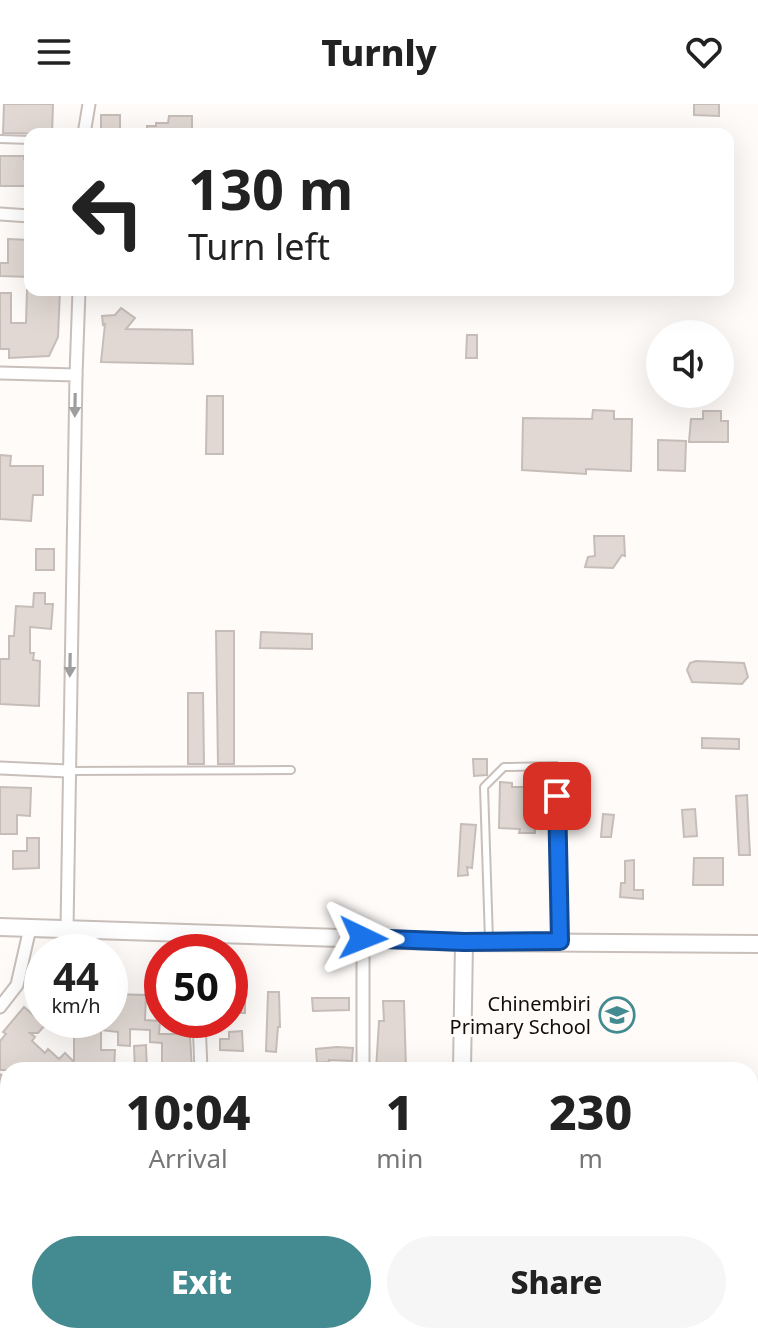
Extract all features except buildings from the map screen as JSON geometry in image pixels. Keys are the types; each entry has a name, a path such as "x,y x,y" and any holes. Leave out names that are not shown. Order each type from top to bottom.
{"main road":[{"path":"0,927 195,934"},
{"path":"248,935 464,942 758,944"},
{"path":"462,1062 464,942"}],"street":[{"path":"85,128 89,104"},
{"path":"0,214 24,216"},
{"path":"67,929 79,296"},
{"path":"0,373 76,375"},
{"path":"0,768 68,771"},
{"path":"0,1007 17,985 30,928"},
{"path":"363,938 363,1062"},
{"path":"200,1038 201,1062"}],"lane":[{"path":"0,139 24,140"},
{"path":"489,941 484,787 504,767 556,766 560,941"},
{"path":"68,771 291,770"}],"place":[{"name":"Chinembiri Primary School","path":"617,1015"}],"route":[{"path":"363,938 464,942 560,941 557,796"}]}
